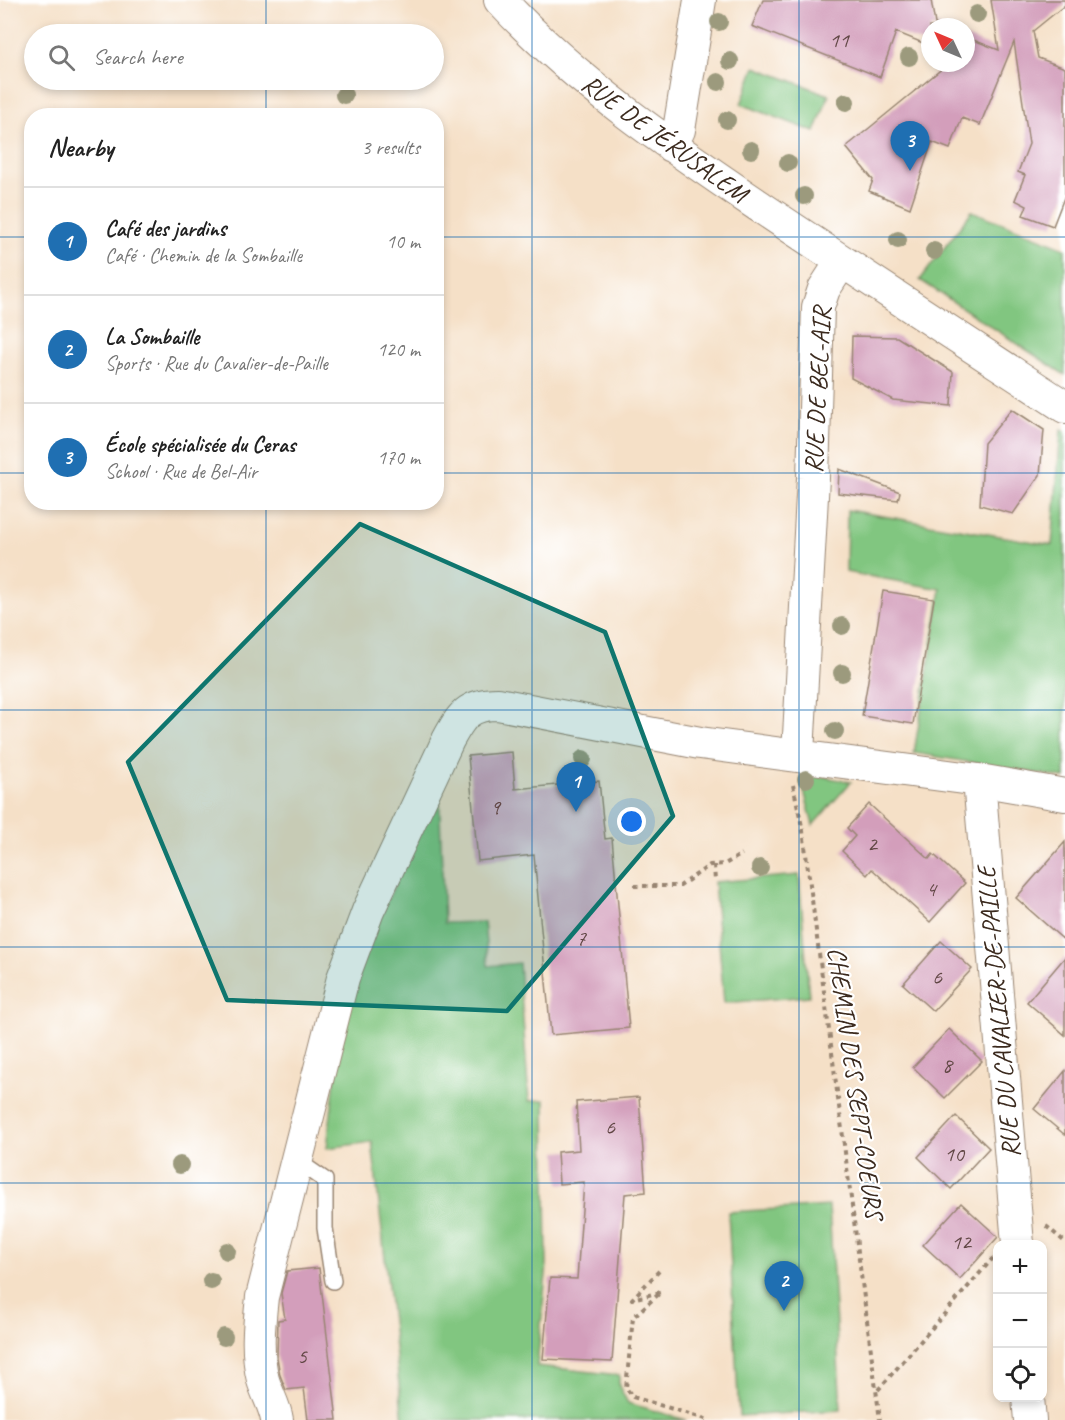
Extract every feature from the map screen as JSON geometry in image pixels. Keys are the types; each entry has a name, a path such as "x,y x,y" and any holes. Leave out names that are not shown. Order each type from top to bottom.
{"street":[{"name":"RUE DE JÉRUSALEM","path":"500,0 557,57 603,95 671,146 842,261"},
{"path":"671,146 679,130 700,0"},
{"path":"842,261 1065,407"},
{"name":"RUE DE BEL-AIR","path":"793,754 813,478 818,307 824,289 842,261"},
{"path":"277,1420 263,1381 258,1341 267,1272 343,978 354,946 448,740 467,711 481,704 498,704 700,743 979,780 1065,795"},
{"name":"RUE DU CAVALIER-DE-PAILLE","path":"979,780 1018,1240"},
{"path":"1028,1402 1030,1420"}],"lane":[{"path":"296,1160 325,1179 325,1228 333,1281"}],"path":[{"name":"CHEMIN DES SEPT-COEURS","path":"793,754 880,1420"},
{"path":"634,886 680,886 710,865 725,864 742,854"},
{"path":"714,865 715,882"},
{"path":"877,1391 993,1258"},
{"path":"659,1271 632,1299 662,1292 633,1317 626,1388 633,1397 709,1420"}],"highlighted area":[{"path":"360,524 605,632 673,816 507,1011 227,1000 128,762"}],"green space":[{"path":"755,67 829,95 815,132 741,104"},
{"path":"972,211 1065,248 1065,375 920,280"},
{"path":"1061,429 1065,432 1065,778 914,753 941,589 846,572 847,510 1052,545"},
{"path":"809,774 851,782 813,825 802,783 803,776"},
{"path":"439,788 444,923 484,922 488,966 519,963 529,1101 545,1100 547,1264 537,1366 619,1375 619,1386 628,1403 686,1420 403,1420 372,1142 327,1148 337,1061 354,973"},
{"path":"799,875 809,996 724,1003 714,882"},
{"path":"829,1206 841,1410 739,1416 728,1212"}],"building":[{"path":"763,0 931,0 934,18 921,18 921,42 896,32 880,77 752,26"},
{"path":"991,0 1065,0 1065,5 1033,31 1038,58 1065,68 1065,195 1053,226 1023,215 1027,206 1015,200 1025,175 1018,172 1029,144 1014,42 980,125 962,118 950,149 932,142 910,208 869,191 873,180 846,147 938,72 975,72 975,41 999,50"},
{"path":"852,336 897,337 953,372 951,406 893,400 851,378"},
{"path":"1012,409 1044,430 1040,475 1013,514 980,505 984,443"},
{"path":"839,469 900,492 898,500 838,493"},
{"path":"883,591 934,599 913,724 862,716"},
{"path":"512,752 515,789 599,781 605,839 612,838 629,1028 551,1035 534,855 478,861 468,756"},
{"path":"869,804 929,859 933,854 965,883 930,922 872,869 867,875 842,851 855,836 847,828"},
{"path":"1065,842 1065,941 1016,898"},
{"path":"941,941 972,969 933,1011 903,984"},
{"path":"1065,957 1065,1035 1027,1002"},
{"path":"949,1029 982,1061 945,1098 913,1067"},
{"path":"1065,1071 1065,1135 1034,1109"},
{"path":"639,1097 646,1192 625,1194 612,1362 543,1359 550,1278 577,1279 584,1182 559,1184 557,1152 579,1150 576,1102"},
{"path":"956,1116 989,1148 951,1189 918,1157"},
{"path":"961,1203 998,1237 960,1279 923,1245"},
{"path":"319,1268 337,1420 308,1420 304,1388 286,1390 280,1375 277,1357 278,1320 285,1319 281,1293 287,1271"}],"place":[{"name":"École spécialisée du Ceras","path":"910,171"},
{"name":"Café des jardins","path":"576,812"},
{"name":"La Sombaille","path":"784,1311"}]}
